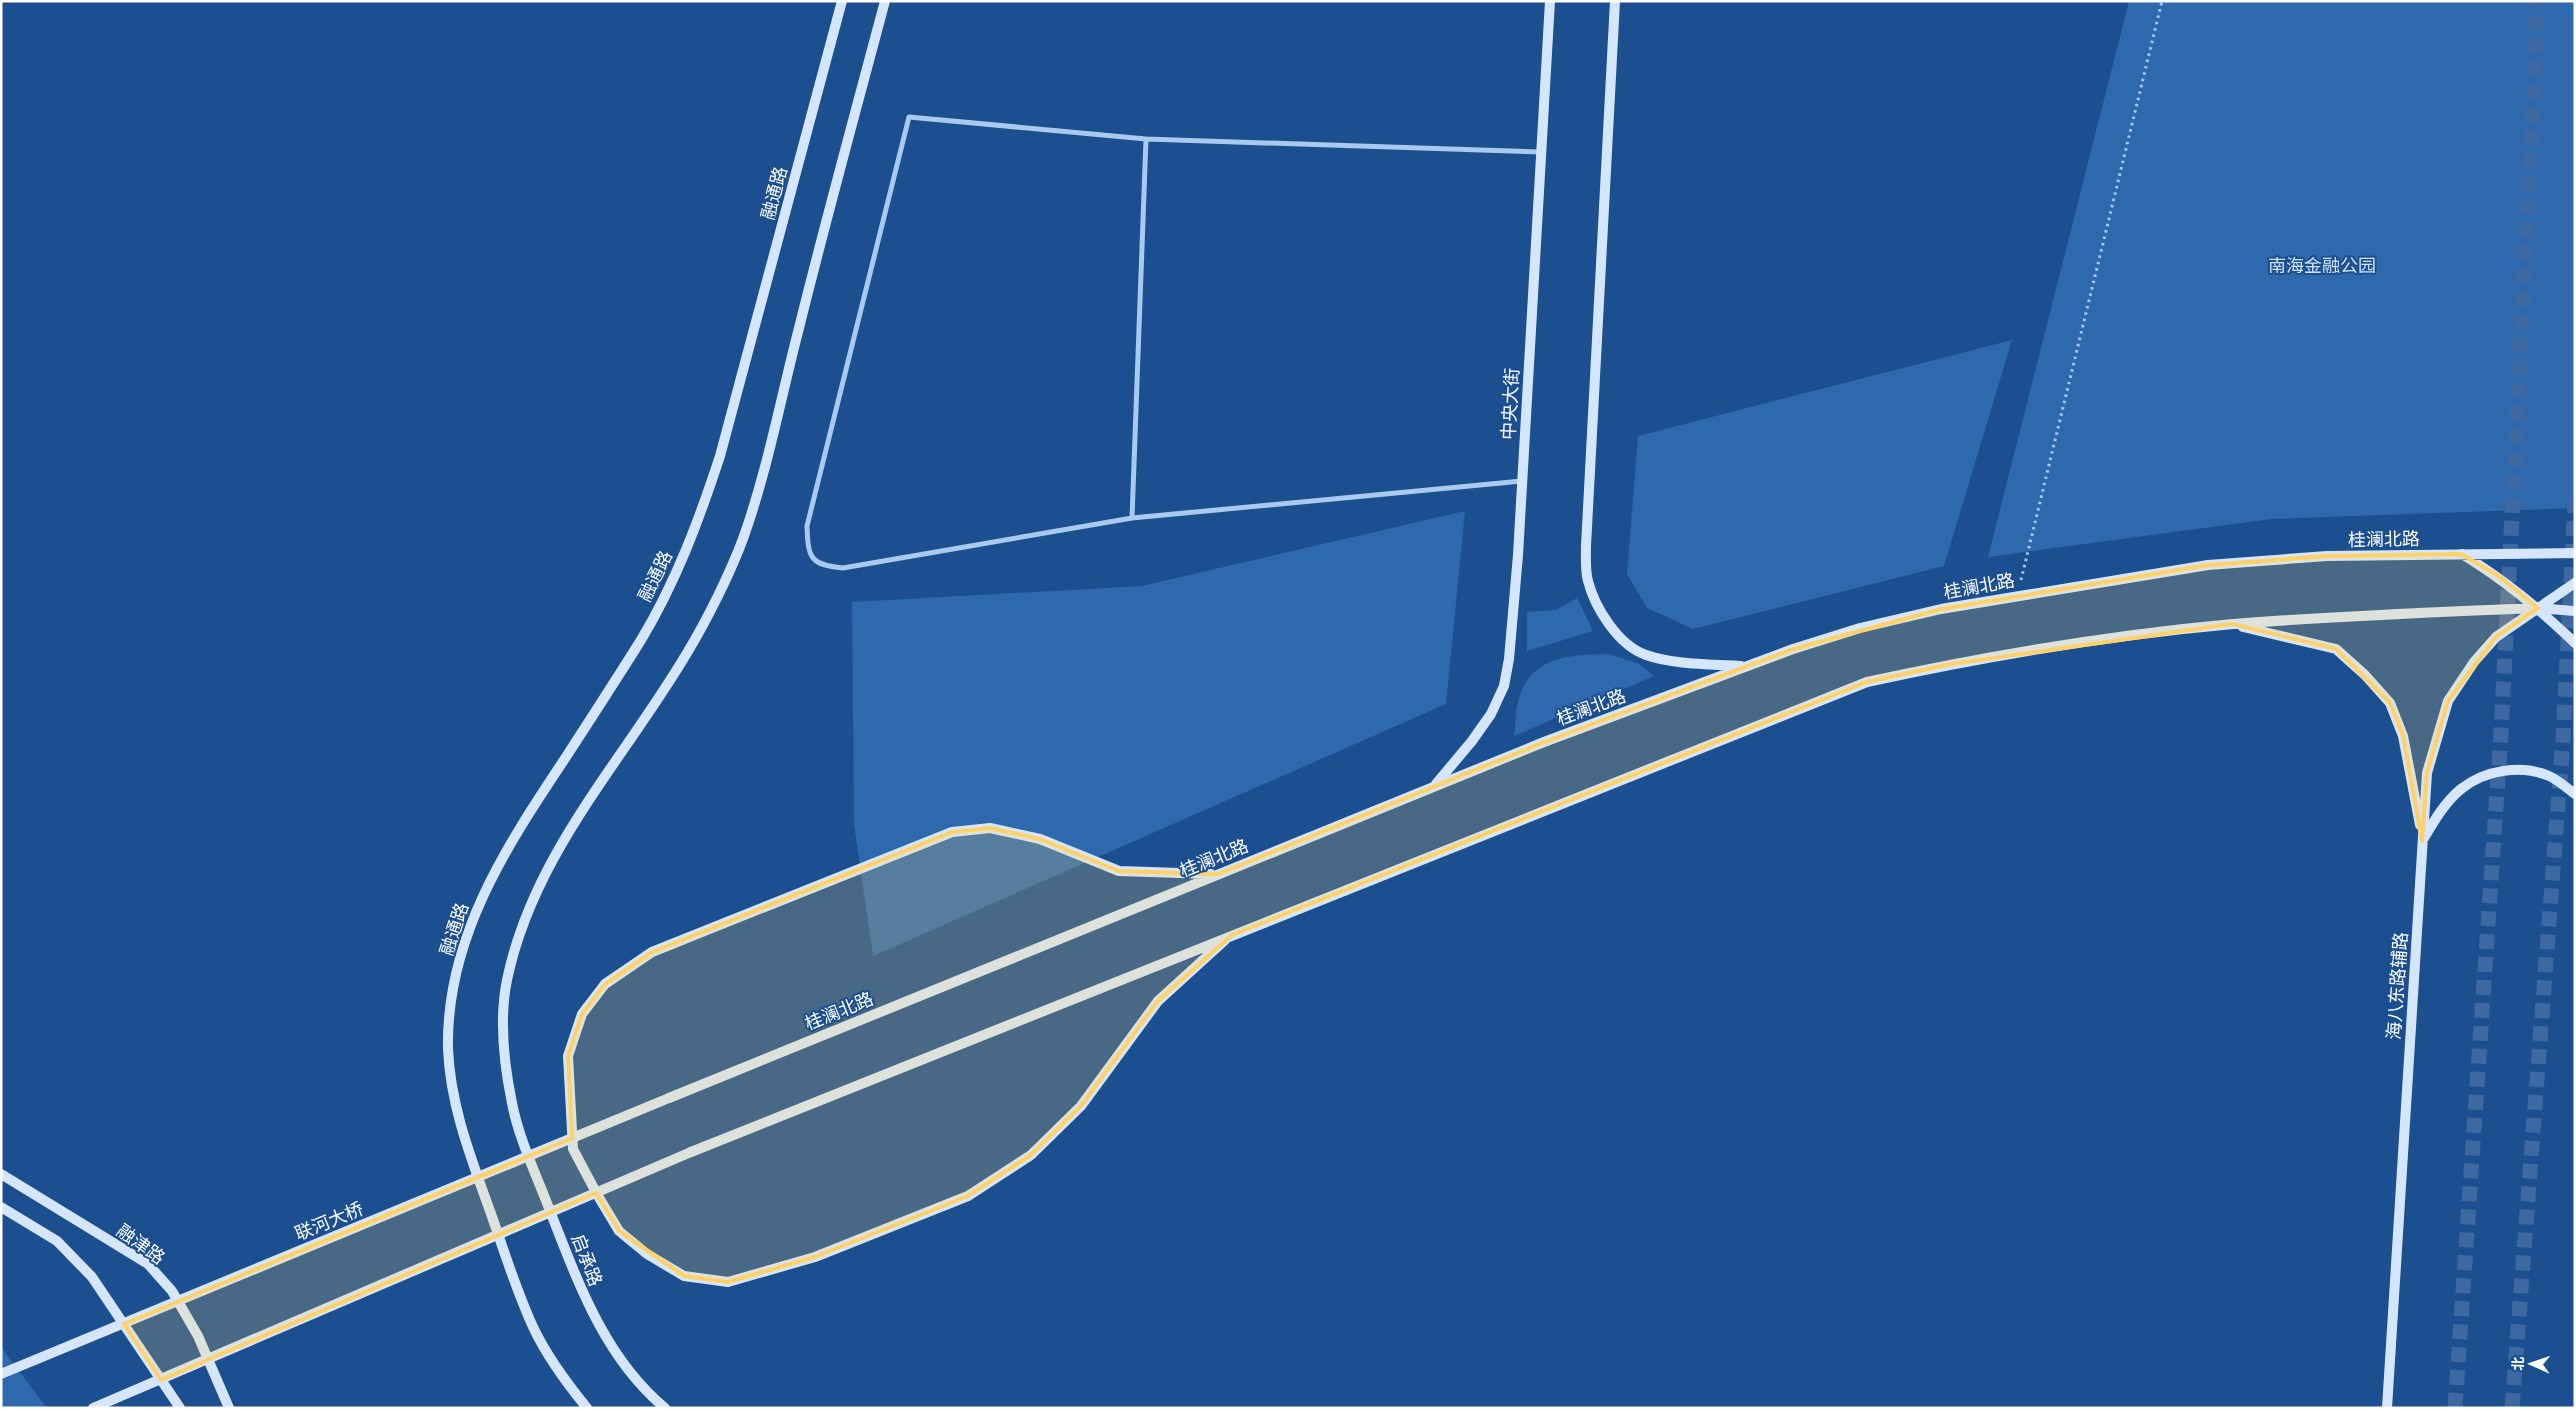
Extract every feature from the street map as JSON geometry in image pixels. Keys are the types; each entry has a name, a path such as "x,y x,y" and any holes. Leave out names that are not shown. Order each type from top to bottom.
{"main road":[{"name":"融通路","path":"587,1408 535,1332 521,1300 462,1133 453,1092 448,1048 451,1006 459,965 472,920 511,840 642,637 672,583 698,523 720,456 842,1"},
{"name":"启承路","path":"665,1408 628,1368 589,1308 524,1144 512,1106 506,1065 504,1024 506,983 533,896 553,856 688,652 743,539 765,469 798,329 885,1"},
{"name":"中央大街","path":"1435,785 1472,742 1491,714 1504,686 1510,650 1522,481 1550,1"},
{"path":"1615,1 1586,546 1588,580 1600,612 1621,638 1644,654 1676,661 1745,667"},
{"name":"桂澜北路","path":"669,1098 1435,785 1745,667 1860,628 1940,609 2208,565 2327,556 2575,553"},
{"path":"2461,554 2499,576 2538,608 2575,643"},
{"name":"海八东路辅路","path":"2387,1408 2427,773 2448,701 2474,662 2496,637 2575,583"},
{"path":"93,1408 691,1152 1867,682 1952,664 2049,648 2232,624 2538,608 2575,611"},
{"path":"2232,624 2336,649 2378,689 2390,703 2403,736 2422,841"},
{"path":"2422,841 2439,813 2461,789 2482,777 2507,770 2528,771 2550,776 2575,794"},
{"path":"1218,874 1119,871 1040,839 990,828 952,832 652,952 606,984 582,1014 568,1056 573,1149 619,1231 647,1254 684,1276 728,1282 814,1257 968,1196 1031,1154 1081,1106 1158,1000 1232,935"},
{"name":"联河大桥","path":"1,1374 669,1098"},
{"name":"融津路","path":"1,1174 148,1264 172,1292 198,1336 229,1408"},
{"path":"1,1207 57,1241 92,1277 180,1408"}],"street":[{"path":"1522,481 1132,518 843,568 824,566 812,559 808,546 807,526 909,117 1146,139 1541,152"},
{"path":"1132,518 1146,139"}],"path":[{"path":"2018,595 2162,1"}],"highlighted area":[{"path":"2461,554 2499,576 2538,608 2496,637 2448,701 2427,773 2422,841 2403,736 2390,703 2336,649 2232,624 1952,664 1867,682 1232,935 1158,1001 1081,1106 1031,1155 968,1196 815,1257 728,1282 684,1276 619,1231 596,1193 161,1380 124,1324 572,1138 568,1056 582,1014 605,984 652,952 952,832 990,828 1040,839 1119,871 1218,874 1544,742 1793,649 1941,609 2208,565 2327,556"}],"green space":[{"name":"南海金融公园","path":"2129,1 2575,1 2575,508 2271,519 1988,557"},
{"path":"2012,340 1944,566 1693,629 1647,608 1627,574 1638,436"},
{"path":"1465,511 1446,704 873,956 854,824 852,602 1142,586"},
{"path":"1577,598 1593,631 1527,651 1527,612 1556,610"},
{"path":"1609,654 1639,664 1654,676 1514,736 1519,698 1525,684 1533,673 1543,665 1567,657"},
{"path":"1,1347 47,1408 1,1408"}],"tunnel":[{"path":"2455,1408 2501,734 2538,1"},
{"path":"2512,1408 2563,739 2575,501"}]}
